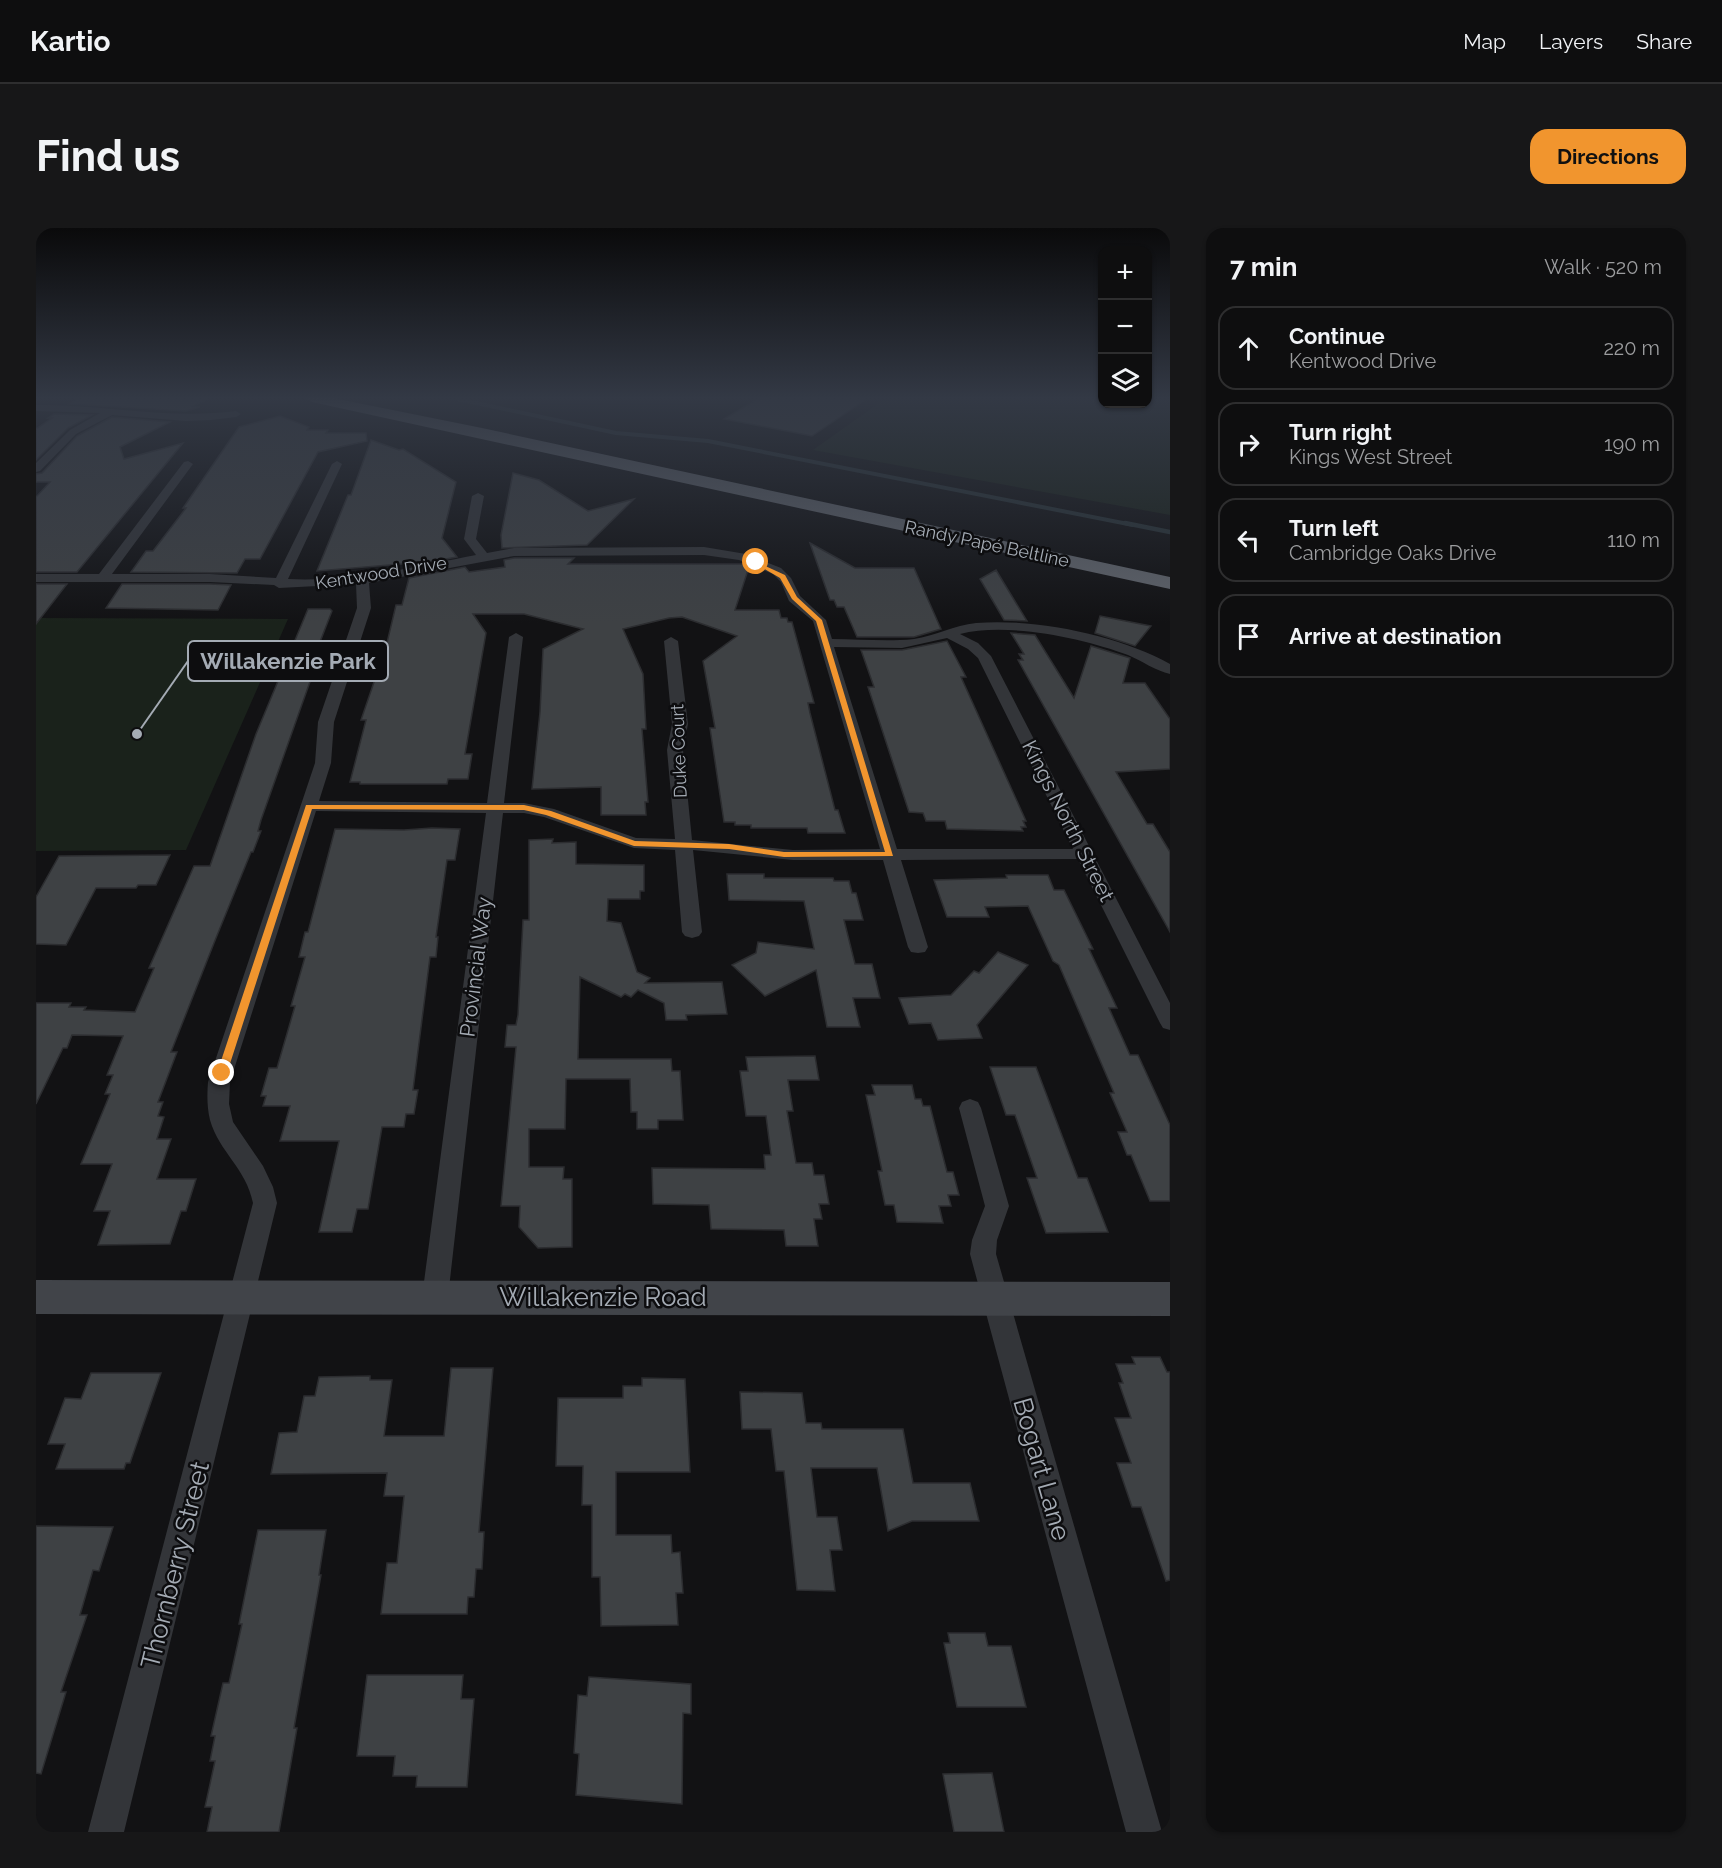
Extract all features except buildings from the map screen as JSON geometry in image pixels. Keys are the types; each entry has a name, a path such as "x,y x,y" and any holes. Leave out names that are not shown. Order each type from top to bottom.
{"highway":[{"name":"Randy Papé Beltline","path":"665,473 1170,583"},
{"name":"Randy Papé Beltline","path":"702,473 1170,573"},
{"path":"977,533 1170,568"}],"street":[{"path":"104,578 181,473"},
{"name":"Kentwood Drive","path":"279,584 333,473"},
{"name":"Kentwood Drive","path":"478,496 470,539 483,556"},
{"path":"644,537 645,551"},
{"name":"Kentwood Drive","path":"36,578 210,578 279,584 316,584 362,580 519,551 721,553 768,567 787,581 796,600 815,615 826,643 918,947"},
{"name":"Thornberry Street","path":"106,1832 265,1203 260,1182 223,1128 217,1107 219,1082 323,763 326,722 364,608 362,580"},
{"path":"826,643 906,643 968,628 989,626 1032,630 1126,648 1170,670"},
{"name":"Kings North Street","path":"949,634 973,646 984,656 1170,1023"},
{"name":"Provincial Way","path":"435,1297 516,637"},
{"name":"Duke Court","path":"671,641 680,724 675,750 692,932"},
{"path":"309,806 496,806 538,810 624,841 729,846 784,854 1085,854"},
{"name":"Bogart Lane","path":"970,1108 996,1196 997,1213 982,1242 994,1298 1144,1832"},
{"name":"Willakenzie Road","path":"36,1297 1170,1299"}],"shaded area":[{"path":"939,473 1170,473 1170,515"},
{"path":"36,618 288,619 186,850 36,851"}],"waterway":[{"path":"869,473 1133,525"},
{"path":"1125,523 1170,532"}],"place":[{"name":"Willakenzie Park","path":"137,734"}],"route":[{"path":"222,1073 309,806 524,808 548,813 634,843 729,846 784,854 890,854 819,620 794,598 787,581 777,571 756,562"}]}
